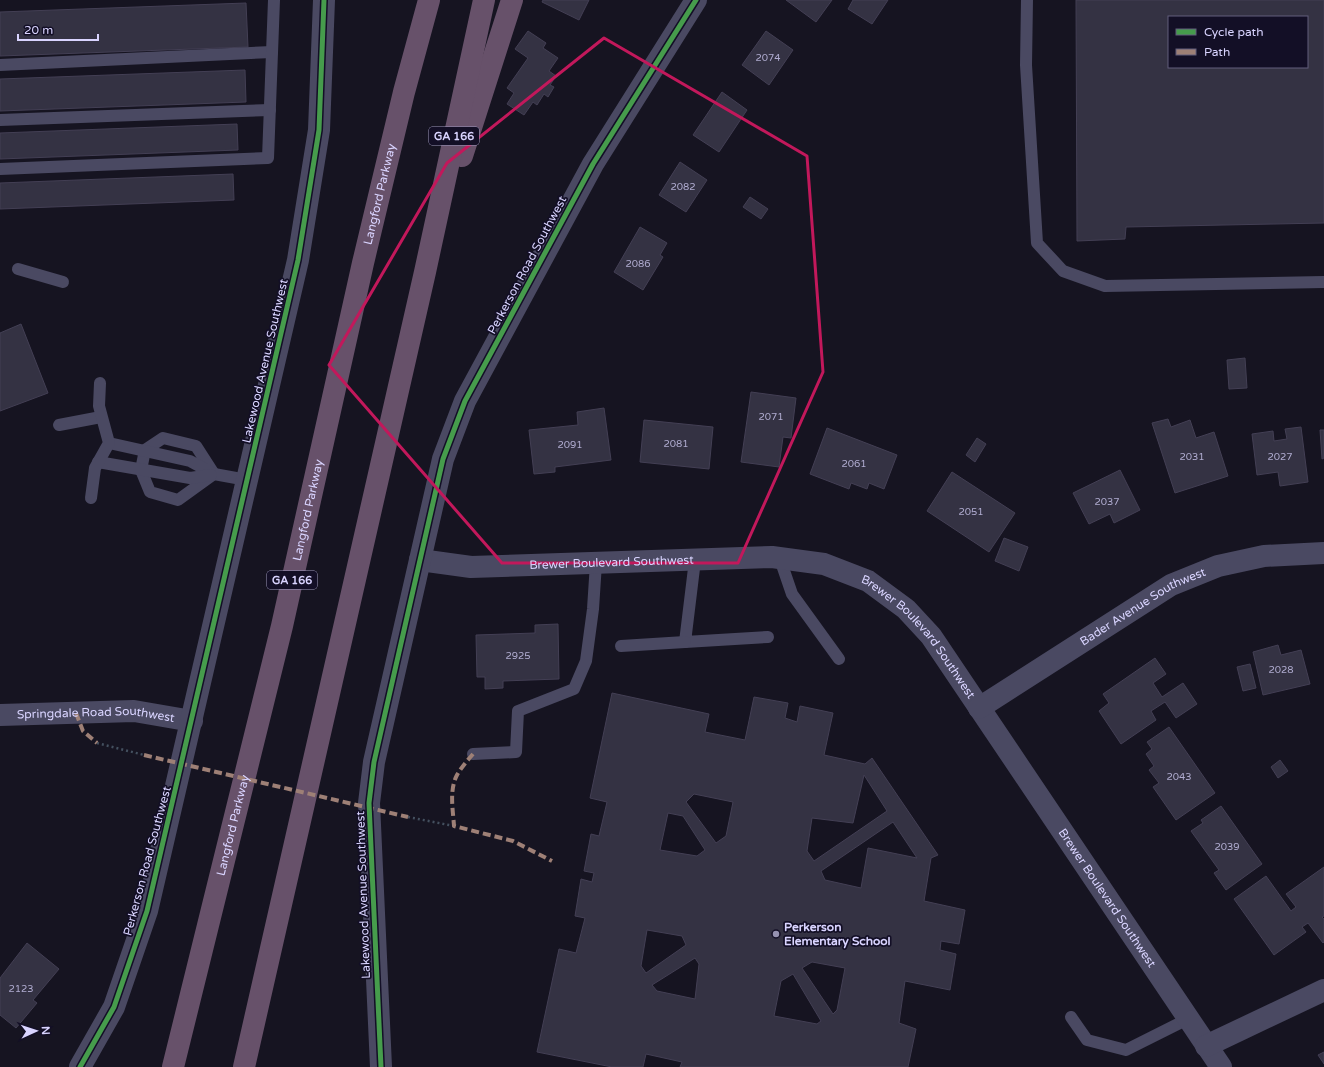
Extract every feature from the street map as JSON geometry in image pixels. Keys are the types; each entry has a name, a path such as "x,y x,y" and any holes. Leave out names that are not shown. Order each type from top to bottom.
{"highway":[{"path":"404,92 414,0"},
{"name":"Langford Parkway","path":"174,1067 282,626 404,92 429,0"},
{"name":"GA 166","path":"244,1067 425,272 484,0"},
{"path":"425,272 512,0"}],"street":[{"name":"Lakewood Avenue Southwest","path":"192,721 298,260 319,130 324,0"},
{"name":"Perkerson Road Southwest","path":"420,560 443,460 465,400 593,164 696,0"},
{"name":"Bader Avenue Southwest","path":"979,708 1171,585 1218,566 1264,556 1324,553"},
{"name":"Brewer Boulevard Southwest","path":"420,560 471,567 772,558 824,564 868,581 906,609 931,636 1221,1067"},
{"name":"Lakewood Avenue Southwest","path":"381,1067 369,803 374,762 420,560"},
{"name":"Springdale Road Southwest","path":"0,715 134,711 192,721"},
{"name":"Perkerson Road Southwest","path":"80,1067 114,1007 147,911 192,721"},
{"path":"1206,1046 1324,990"}],"lane":[{"path":"0,168 268,158 274,0"},
{"path":"1027,0 1026,64 1037,243 1063,271 1105,286 1324,282"},
{"path":"0,65 272,52"},
{"path":"0,120 270,110"},
{"path":"18,269 63,282"},
{"path":"91,498 95,468 109,442 99,406 100,383"},
{"path":"59,425 101,417"},
{"path":"163,438 196,446 214,474 178,500 150,492 141,470 145,450 163,438"},
{"path":"109,442 190,461 214,474 248,480"},
{"path":"98,462 190,478 214,474"},
{"path":"780,559 792,594 839,659"},
{"path":"685,642 695,560"},
{"path":"472,754 516,752 518,711 574,689 586,661 593,609 596,563"},
{"path":"621,646 768,637"},
{"path":"1071,1017 1087,1040 1126,1050 1188,1019"}],"path":[{"path":"97,743 144,755"},
{"path":"408,817 454,826"}],"highlighted area":[{"path":"604,38 807,156 823,372 738,563 502,563 329,365 447,163"}],"building":[{"path":"543,0 589,0 579,20 542,2"},
{"path":"786,0 832,0 816,22"},
{"path":"853,0 888,0 872,24 848,9"},
{"path":"1076,0 1324,0 1324,223 1126,227 1125,239 1077,241"},
{"path":"246,3 248,47 0,56 0,12"},
{"path":"528,31 546,43 543,48 558,58 549,71 556,76 550,85 554,87 548,97 544,94 537,105 533,102 524,115 507,104 514,93 507,88 528,58 515,49"},
{"path":"766,31 793,50 769,85 742,65"},
{"path":"245,70 246,102 0,111 0,79"},
{"path":"722,92 747,110 719,152 693,135"},
{"path":"237,124 238,150 0,159 0,133"},
{"path":"680,162 707,180 686,212 659,195"},
{"path":"233,174 234,200 0,209 0,183"},
{"path":"750,197 768,209 761,219 743,207"},
{"path":"640,227 667,243 660,255 663,257 643,290 614,272"},
{"path":"21,324 48,393 0,411 0,333"},
{"path":"1245,358 1247,388 1229,389 1227,360"},
{"path":"751,392 796,398 791,438 783,437 779,467 741,462"},
{"path":"604,408 611,460 555,467 555,472 534,474 529,430 578,425 577,412"},
{"path":"1168,419 1171,427 1190,420 1196,438 1214,432 1228,476 1175,493 1152,423"},
{"path":"644,420 713,427 709,469 640,462"},
{"path":"1301,427 1308,482 1280,486 1278,472 1257,475 1252,434 1273,431 1274,441 1287,439 1285,429"},
{"path":"827,428 897,455 884,489 869,483 867,489 851,483 849,489 810,474"},
{"path":"1320,430 1324,430 1324,458 1322,459"},
{"path":"977,438 986,444 975,462 966,455"},
{"path":"1120,470 1140,510 1114,523 1110,514 1089,524 1073,493"},
{"path":"952,472 1015,513 989,552 927,511"},
{"path":"1004,538 1028,547 1019,571 995,561"},
{"path":"558,624 559,679 503,681 503,688 485,689 485,677 477,677 476,635 535,633 535,625"},
{"path":"1278,645 1281,655 1301,650 1310,684 1263,695 1253,652"},
{"path":"1155,658 1166,674 1153,683 1162,697 1183,683 1197,704 1176,718 1165,702 1151,711 1156,720 1121,744 1099,711 1109,703 1103,694"},
{"path":"1250,664 1256,688 1243,691 1237,667"},
{"path":"612,693 709,714 705,732 745,740 754,697 788,703 785,718 797,722 800,706 833,713 824,755 865,764 872,758 938,855 931,858 924,901 965,910 959,944 941,941 940,950 956,954 950,990 905,981 899,1023 916,1029 908,1067 680,1067 682,1062 646,1054 643,1067 612,1067 537,1052 559,949 576,953 585,918 575,916 581,879 592,882 594,873 584,871 591,834 599,836 607,802 590,798","holes":["864,775 887,811 814,861 807,851 812,818 853,823","694,794 733,802 726,836 716,843 686,802","668,813 683,816 705,850 697,856 660,850","893,822 917,858 868,848 861,888 825,880 821,871","647,930 682,936 686,945 646,973 641,966","695,958 699,964 695,999 657,991 652,985","812,962 845,968 837,1010 833,1014 802,968","793,974 821,1021 817,1024 774,1016 781,981"]},
{"path":"1169,727 1215,793 1176,820 1153,787 1159,783 1149,770 1154,766 1146,754 1152,749 1147,742"},
{"path":"1280,760 1288,771 1278,778 1271,767"},
{"path":"1221,806 1262,864 1226,890 1214,873 1219,870 1191,831 1203,823 1201,820"},
{"path":"1324,867 1324,916 1322,917 1324,919 1324,942 1323,943 1308,923 1302,927 1306,932 1274,955 1234,899 1266,876 1291,911 1296,907 1286,894"},
{"path":"27,943 59,969 33,1000 37,1003 16,1028 0,1015 0,978"},
{"path":"1324,1052 1324,1064 1318,1055"}],"marked path":[{"path":"76,713 83,731 97,743"},
{"path":"473,754 460,770 453,787 452,800 454,826 513,841 552,861"},
{"path":"144,755 408,817"}],"cycle path":[{"path":"80,1067 114,1007 147,911 298,260 319,130 324,0"},
{"path":"381,1067 369,803 374,762 443,459 465,401 593,164 696,0"}],"place":[{"name":"Perkerson Elementary School","path":"776,934"}]}
